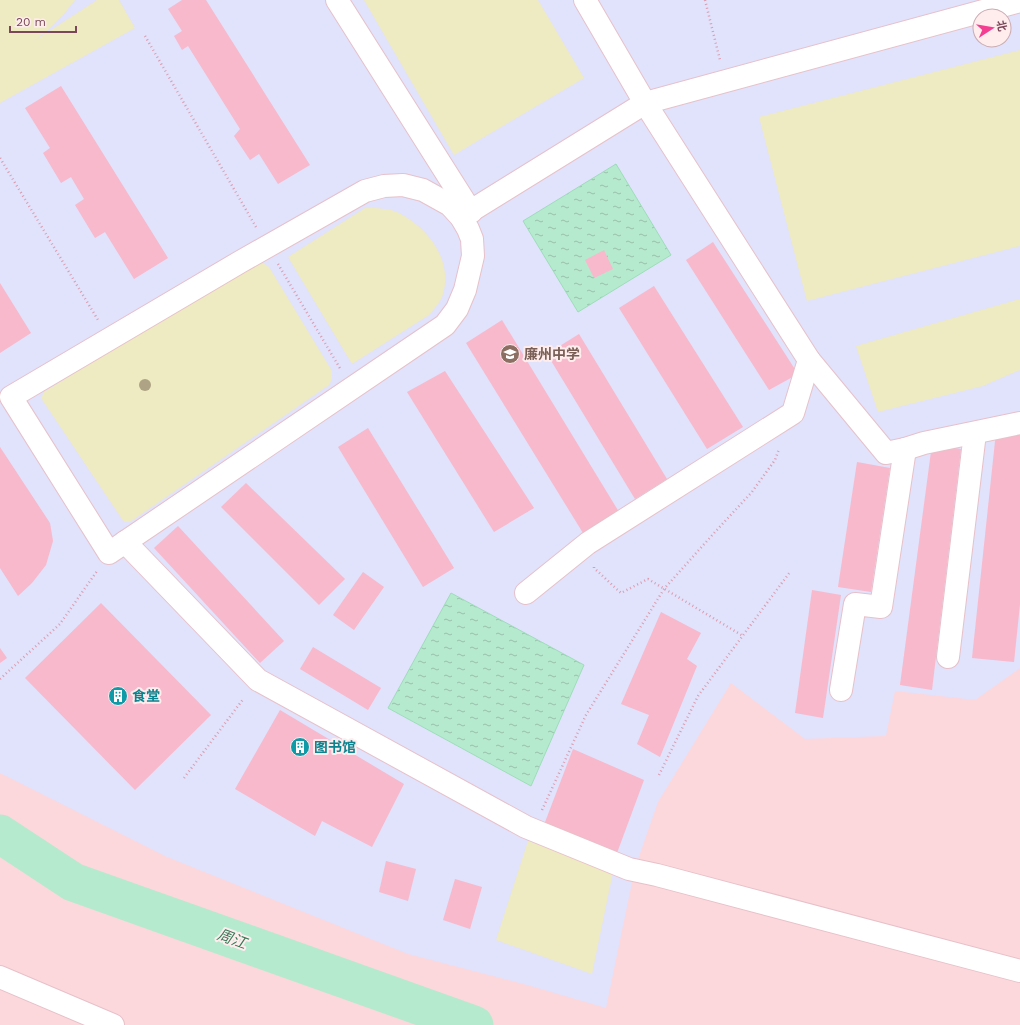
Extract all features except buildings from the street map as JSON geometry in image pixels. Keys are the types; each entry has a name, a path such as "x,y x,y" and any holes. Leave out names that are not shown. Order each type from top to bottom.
{"street":[{"path":"117,548 445,325 457,309 465,290 474,256 472,239 468,230 466,215 337,0"},
{"path":"585,0 645,104 810,360 886,453 905,450 924,443 1020,423"},
{"path":"466,215 645,104 1020,1"},
{"path":"466,215 423,190 403,185 384,186 365,191 11,397 117,548 258,680 526,827 629,869 657,875 1020,971"},
{"path":"526,592 588,543 793,413 810,360"},
{"path":"948,657 975,433"},
{"path":"841,690 855,604 881,608 905,450"},
{"path":"0,977 113,1025"}],"path":[{"path":"705,0 725,82"},
{"path":"145,36 267,247 352,388"},
{"path":"0,158 110,339"},
{"path":"533,829 586,715 664,589 714,532 752,492 775,460 780,446"},
{"path":"588,543 594,568 621,593 648,579 743,636"},
{"path":"0,680 60,624 117,548"},
{"path":"660,775 698,696 790,572"},
{"path":"184,778 258,680"}],"shaded area":[{"name":"廉州中学","path":"0,0 1020,0 1020,1025 0,1025"},
{"name":"廉州中学","path":"0,0 1020,0 1020,668 975,700 895,691 886,736 805,739 731,683 658,802 635,868 606,1008 527,985 408,954 167,857 0,773"},
{"path":"0,0 75,0 64,14 47,31 34,41 97,0 119,0 135,28 0,103"},
{"path":"364,0 538,0 584,78 454,155"},
{"path":"1020,50 1020,246 807,301 759,117"},
{"path":"365,208 395,211 410,219 420,227 436,246 441,257 445,281 441,300 429,315 352,364 288,257"},
{"path":"254,262 261,262 269,267 332,371 332,379 329,385 130,522 124,522 41,398 44,392"},
{"path":"1020,299 1020,370 983,386 878,412 856,346"},
{"path":"528,841 613,872 592,974 496,940"}],"water":[{"path":"616,164 671,255 578,312 523,221"},
{"path":"451,593 584,665 531,786 388,708"}],"waterway":[{"name":"周江","path":"0,834 73,882 474,1025"}],"place":[{"name":"廉州中学","path":"510,354"},
{"name":"食堂","path":"118,696"},
{"name":"图书馆","path":"300,747"}]}
